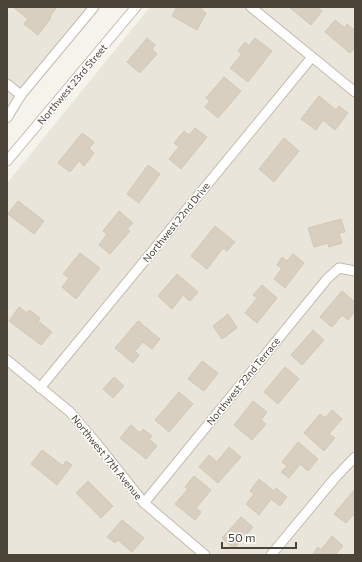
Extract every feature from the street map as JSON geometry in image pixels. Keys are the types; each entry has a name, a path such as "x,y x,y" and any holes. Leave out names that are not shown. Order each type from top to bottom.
{"street":[{"path":"7,118 21,95 94,7"},
{"name":"Northwest 23rd Street","path":"7,161 136,7"},
{"path":"251,7 355,92"},
{"name":"Northwest 22nd Drive","path":"40,388 312,57"},
{"path":"7,84 21,95"},
{"name":"Northwest 22nd Terrace","path":"144,502 322,285 339,268 351,270"},
{"name":"Northwest 17th Avenue","path":"7,360 70,412 144,502 205,555"},
{"path":"271,555 335,478 355,457"}],"shaded area":[{"path":"7,7 90,7 7,110"},
{"path":"150,7 355,7 355,555 7,555 7,183"}],"building":[{"path":"13,7 33,7 35,9 36,7 57,7 50,16 51,18 38,35 24,24 28,19"},
{"path":"177,7 184,9 185,7 203,7 201,10 206,13 197,30 172,16"},
{"path":"289,7 318,7 322,11 311,25"},
{"path":"335,20 345,28 347,24 355,31 352,34 355,36 355,47 350,53 325,32"},
{"path":"147,38 155,45 152,49 157,54 140,73 127,62"},
{"path":"255,38 272,51 248,82 230,68 242,54 238,51 245,42 249,46"},
{"path":"224,77 241,91 218,118 205,107 210,101 206,98"},
{"path":"319,96 336,110 339,106 348,113 335,130 323,120 316,130 301,119"},
{"path":"195,128 207,137 181,169 169,159 179,147 174,143 184,131 189,135"},
{"path":"82,133 94,142 89,148 94,153 84,166 79,161 70,172 58,163"},
{"path":"284,138 299,151 274,182 259,169"},
{"path":"148,165 160,174 139,203 127,194"},
{"path":"18,201 44,221 34,234 8,214"},
{"path":"119,211 133,223 127,229 130,231 110,254 99,245 107,234 103,231"},
{"path":"341,219 345,232 339,233 342,243 329,247 328,243 314,247 308,228"},
{"path":"215,226 235,242 227,251 223,248 207,269 191,256"},
{"path":"80,253 100,268 76,299 62,287 69,278 63,274"},
{"path":"293,254 304,263 285,288 274,279 282,268 277,265 282,257 287,261"},
{"path":"177,274 198,292 190,301 183,295 172,309 158,296"},
{"path":"262,285 277,298 257,323 245,313 257,298 253,295"},
{"path":"342,291 355,302 355,311 348,320 342,315 332,327 320,317"},
{"path":"19,307 27,313 29,310 40,318 38,321 52,332 41,345 9,321"},
{"path":"228,314 237,328 222,339 213,326"},
{"path":"138,321 160,339 152,349 143,342 135,351 139,355 133,363 115,348"},
{"path":"313,330 324,340 302,365 291,355"},
{"path":"202,361 218,373 204,391 188,379"},
{"path":"285,367 299,379 278,404 264,392"},
{"path":"114,377 124,386 113,398 103,389"},
{"path":"179,392 193,404 169,432 155,420"},
{"path":"253,401 267,412 261,420 266,424 252,440 234,425"},
{"path":"332,410 342,419 329,434 335,438 324,451 304,433 320,414 325,418"},
{"path":"131,425 140,433 143,429 152,436 149,439 157,446 146,459 120,438"},
{"path":"298,442 318,459 308,471 300,464 289,478 281,472 287,466 282,462"},
{"path":"229,447 241,457 218,483 199,467 209,455 217,462"},
{"path":"42,450 63,466 66,461 72,465 57,485 31,464"},
{"path":"194,476 211,490 196,508 201,512 195,520 175,504 188,489 185,487"},
{"path":"259,479 274,491 276,488 287,497 280,506 271,499 259,515 246,504 254,494 250,491"},
{"path":"88,481 113,506 101,518 76,493"},
{"path":"355,489 355,517 353,515 346,523 334,514"},
{"path":"241,517 253,527 234,549 222,538"},
{"path":"122,520 144,538 132,552 118,540 115,543 107,537"},
{"path":"332,536 343,546 335,555 312,555 318,547 321,550"}]}
